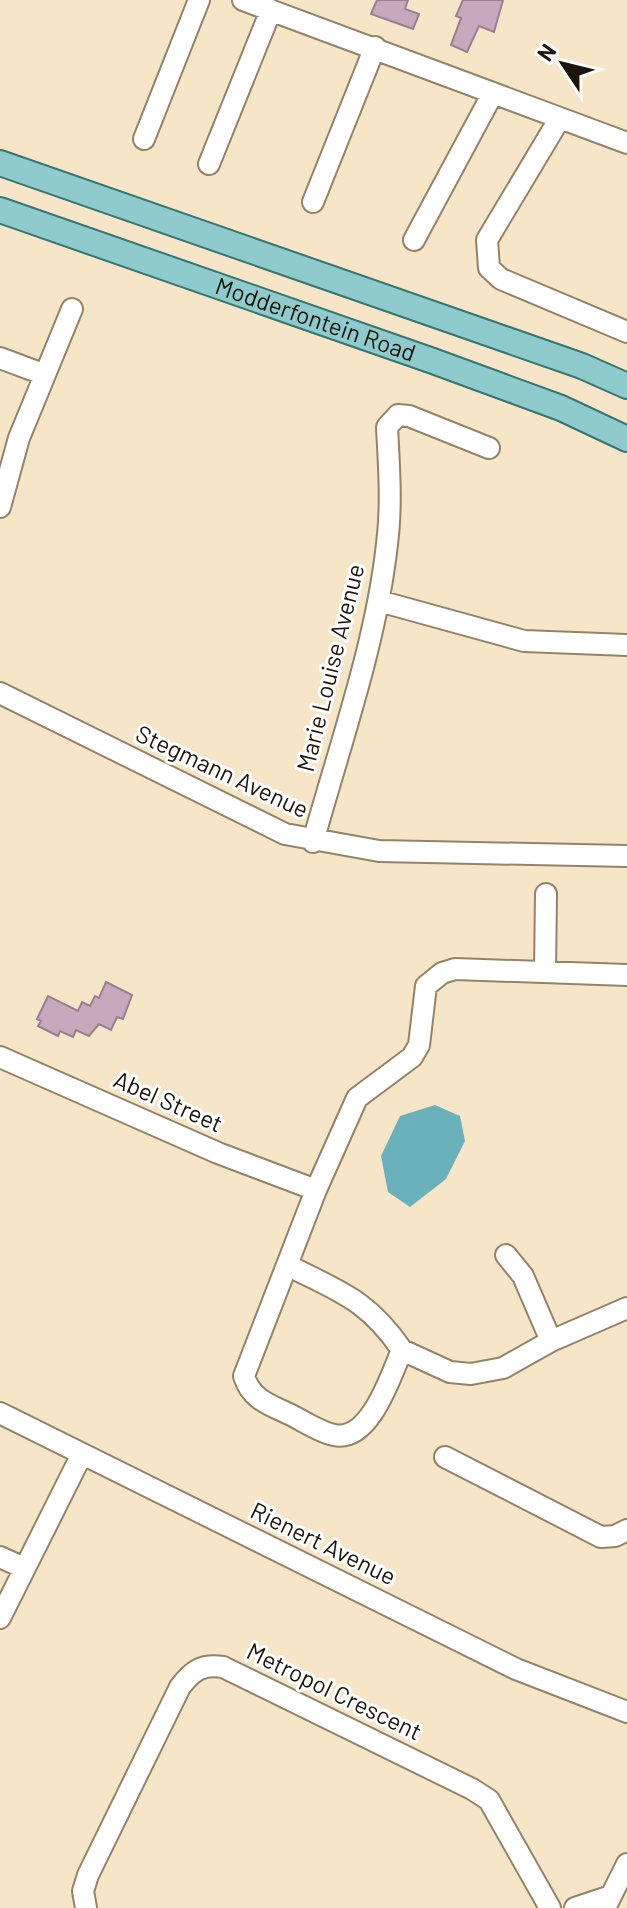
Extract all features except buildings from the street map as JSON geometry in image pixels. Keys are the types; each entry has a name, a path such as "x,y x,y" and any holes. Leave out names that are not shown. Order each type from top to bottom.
{"main road":[{"name":"Modderfontein Road","path":"0,163 582,366 627,386"},
{"name":"Modderfontein Road","path":"0,210 433,361 561,408 627,439"}],"street":[{"path":"144,139 199,0"},
{"path":"243,0 280,8 627,143"},
{"path":"209,164 280,8"},
{"path":"313,202 375,47"},
{"path":"414,240 493,93"},
{"path":"560,118 487,240 489,268 501,279 627,332"},
{"path":"0,507 19,438 72,309"},
{"path":"0,358 43,374"},
{"name":"Marie Louise Avenue","path":"313,842 379,601 388,543 387,427 398,415 409,416 489,448"},
{"path":"379,601 524,641 627,645"},
{"name":"Stegmann Avenue","path":"0,693 285,834 313,842 379,851 627,856"},
{"path":"545,972 546,894"},
{"path":"402,1350 374,1411 360,1428 347,1435 333,1435 258,1399 248,1389 244,1376 316,1190 357,1098 365,1088 403,1066 419,1045 424,992 442,973 455,969 627,975"},
{"name":"Abel Street","path":"0,1057 218,1153 316,1190"},
{"path":"506,1255 523,1276 551,1341"},
{"path":"287,1265 361,1302 376,1314 402,1350 450,1372 471,1374 503,1368 551,1341 627,1308"},
{"name":"Rienert Avenue","path":"0,1413 516,1669 627,1712"},
{"path":"0,1618 82,1454"},
{"path":"445,1457 601,1537 615,1536 627,1530"},
{"path":"0,1557 24,1568"},
{"name":"Metropol Crescent","path":"86,1908 83,1891 88,1875 180,1687 192,1672 206,1665 223,1667 489,1800 550,1908"},
{"path":"575,1908 608,1902 627,1864"}],"water":[{"path":"435,1105 460,1116 465,1141 446,1179 410,1207 388,1192 381,1156 400,1116"}]}
